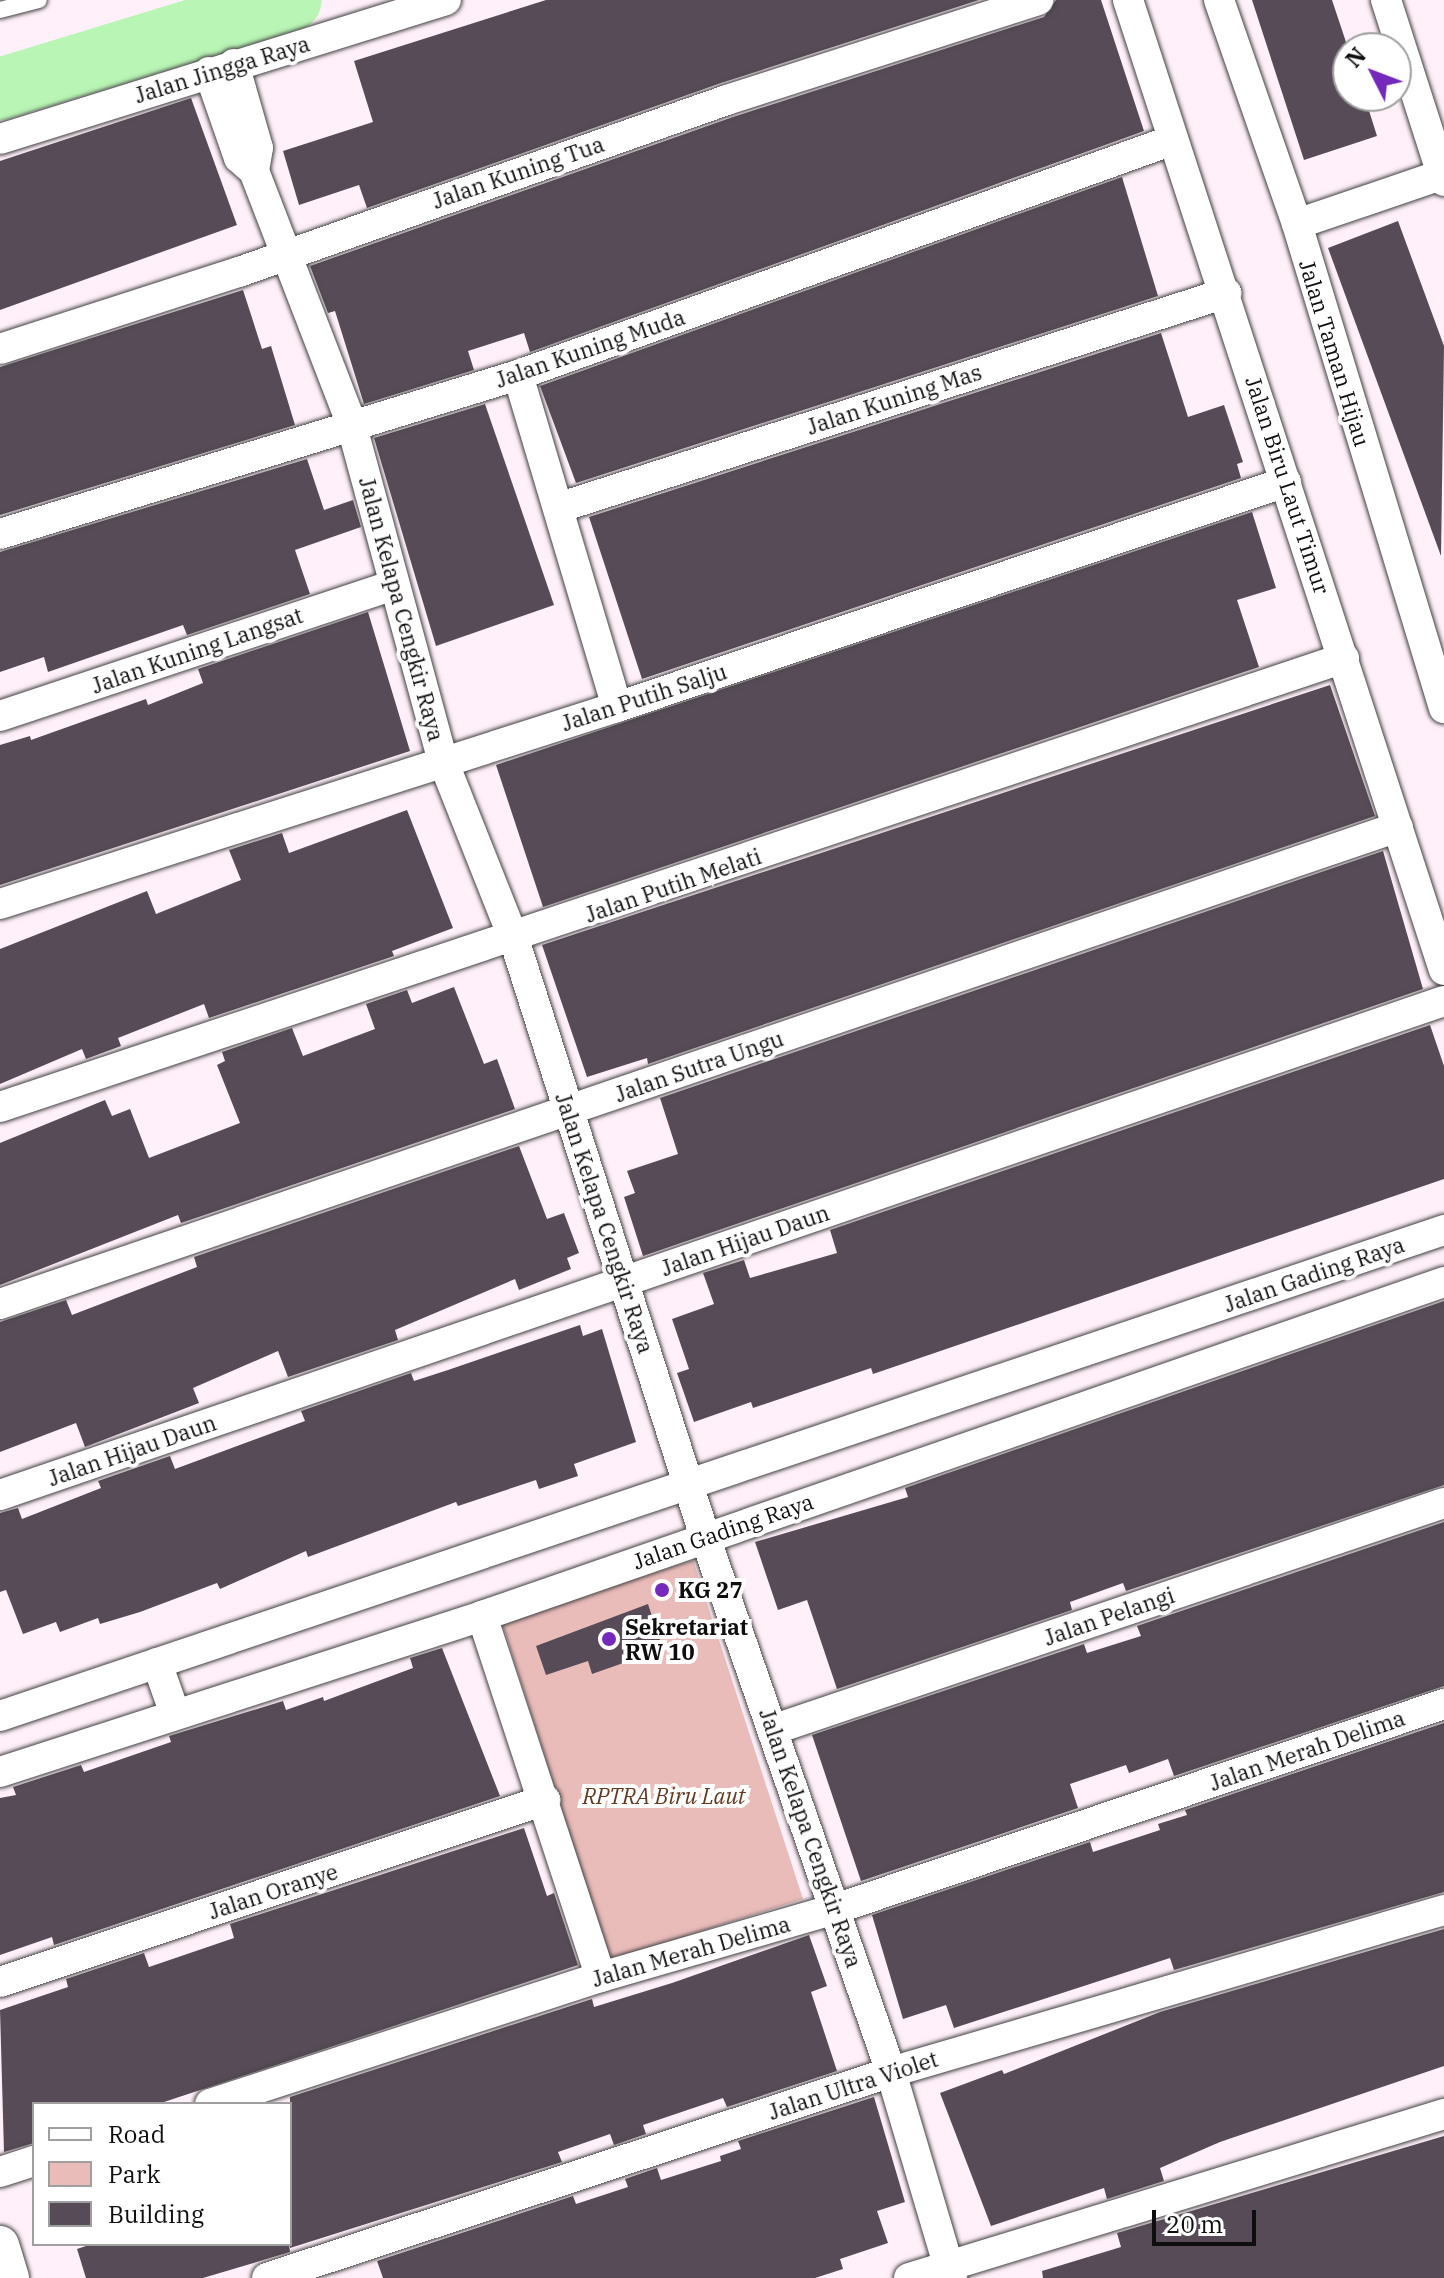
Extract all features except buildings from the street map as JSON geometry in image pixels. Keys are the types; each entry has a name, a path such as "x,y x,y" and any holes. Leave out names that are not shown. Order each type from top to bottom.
{"street":[{"name":"Jalan Jingga Raya","path":"0,139 446,0"},
{"name":"Jalan Kuning Tua","path":"0,349 1038,0"},
{"name":"Jalan Biru Laut Timur","path":"1128,0 1226,293 1444,970"},
{"name":"Jalan Taman Hijau","path":"1219,0 1297,224 1444,708"},
{"path":"1297,224 1443,177 1386,0"},
{"name":"Jalan Kelapa Cengkir Raya","path":"221,68 258,148 254,171 351,423 443,761 514,939 705,1537 775,1729 891,2072 951,2272"},
{"name":"Jalan Kuning Muda","path":"0,534 351,423 518,375 1173,140"},
{"name":"Jalan Kuning Mas","path":"561,507 1226,293"},
{"path":"518,375 561,507 617,707"},
{"name":"Jalan Putih Salju","path":"0,904 617,707 1286,482"},
{"name":"Jalan Kuning Langsat","path":"0,716 394,585"},
{"name":"Jalan Putih Melati","path":"0,1107 514,939 1344,658"},
{"name":"Jalan Sutra Ungu","path":"0,1304 1398,827"},
{"name":"Jalan Hijau Daun","path":"0,1495 1444,1001"},
{"name":"Jalan Gading Raya","path":"0,1716 689,1487 1444,1230"},
{"name":"Jalan Gading Raya","path":"0,1772 482,1616 1444,1282"},
{"name":"Jalan Pelangi","path":"775,1729 1444,1503"},
{"path":"482,1616 601,1977"},
{"path":"157,1663 175,1714"},
{"name":"Jalan Merah Delima","path":"216,2102 601,1977 835,1909 1444,1704"},
{"name":"Jalan Oranye","path":"0,1982 545,1800"},
{"name":"Jalan Ultra Violet","path":"267,2278 891,2072 1444,1910"},
{"path":"909,2278 951,2272 1444,2114"},
{"path":"0,2172 32,2162"},
{"path":"0,2245 10,2278"}],"lane":[{"path":"0,10 39,0"}],"green space":[{"name":"RPTRA Biru Laut","path":"693,1560 803,1899 610,1960 502,1623"}],"waterway":[{"path":"0,89 291,0"}],"place":[{"name":"KG 27","path":"662,1590"},
{"name":"Sekretariat RW 10","path":"609,1639"}]}
